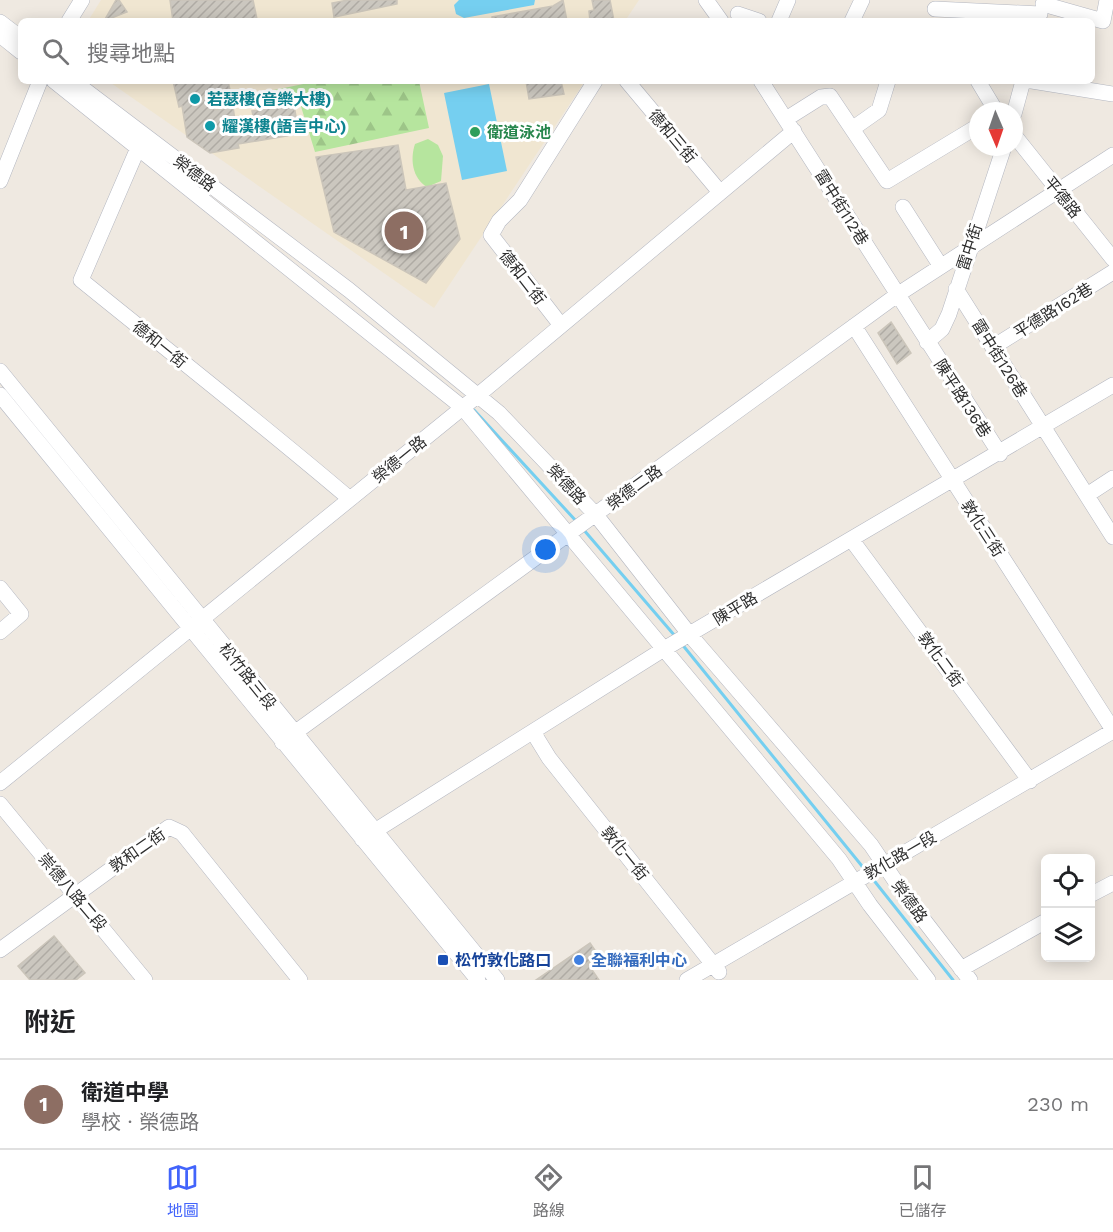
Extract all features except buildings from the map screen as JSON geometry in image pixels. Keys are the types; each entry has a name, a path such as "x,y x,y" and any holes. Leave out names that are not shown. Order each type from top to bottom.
{"street":[{"path":"71,18 82,0"},
{"path":"706,0 718,18"},
{"path":"780,18 788,0"},
{"path":"853,18 862,0"},
{"path":"1095,20 1103,21 1107,0"},
{"path":"936,10 1041,10 1086,18"},
{"path":"738,14 750,18"},
{"path":"0,22 18,36"},
{"path":"0,35 18,50"},
{"path":"0,182 39,84"},
{"name":"榮德路","path":"58,84 462,406 839,859 928,980"},
{"name":"榮德路","path":"77,84 349,290 507,421 596,515 690,634 871,845 965,975"},
{"name":"德和二街","path":"560,324 491,235 499,221 520,200 593,84"},
{"name":"德和三街","path":"630,84 719,191"},
{"name":"雷中街112巷","path":"763,84 927,342"},
{"path":"887,84 879,110 852,129 887,181 969,131"},
{"path":"980,84 991,102"},
{"path":"1017,102 1022,84"},
{"path":"1051,84 1113,94"},
{"name":"榮德一路","path":"0,783 477,396 719,191 821,97 830,96 852,129"},
{"name":"平德路","path":"1023,147 1113,259"},
{"name":"德和一街","path":"138,148 81,280 350,499"},
{"path":"897,295 1113,155"},
{"name":"雷中街","path":"927,342 942,329 1001,156"},
{"path":"903,207 940,265"},
{"name":"平德路162巷","path":"993,347 1113,272"},
{"name":"雷中街126巷","path":"956,289 1113,537"},
{"name":"榮德二路","path":"289,737 897,295"},
{"name":"敦化三街","path":"854,326 1113,730"},
{"name":"陳平路136巷","path":"927,342 1000,454"},
{"name":"松竹路三段","path":"0,371 195,623"},
{"name":"陳平路","path":"369,835 664,649 1000,454 1113,385"},
{"name":"松竹路三段","path":"0,395 195,623 369,835 497,980"},
{"path":"1087,495 1113,478"},
{"name":"敦化二街","path":"851,539 1030,781"},
{"path":"0,588 21,614 0,632"},
{"name":"敦化路一段","path":"887,867 1113,730"},
{"name":"敦化一街","path":"533,732 549,758 713,972"},
{"name":"敦化路一段","path":"687,980 713,972 887,867 1113,740"},
{"name":"崇德八路二段","path":"0,804 145,980"},
{"name":"敦和二街","path":"0,950 169,827 176,828 300,980"},
{"name":"松竹路三段","path":"369,835 478,980"},
{"path":"1095,893 1113,883"},
{"path":"965,975 1041,924"}],"shaded area":[{"path":"101,0 639,0 627,18 90,18"},
{"path":"112,84 583,84 434,308"}],"green space":[{"path":"303,84 420,84 429,128 315,152 299,100 272,105 269,91"},
{"path":"428,139 438,145 443,156 441,181 427,187 415,173 413,156 415,144"}],"water":[{"path":"459,0 535,0 534,5 464,18 456,14 454,5"},
{"name":"衛道泳池","path":"489,84 507,171 462,180 444,93"}],"waterway":[{"path":"474,410 577,522"},
{"path":"583,529 675,636"},
{"path":"681,643 866,871"},
{"path":"872,878 953,980"}],"place":[{"name":"若瑟樓(音樂大樓)","path":"195,99"},
{"name":"耀漢樓(語言中心)","path":"210,126"},
{"name":"衛道泳池","path":"475,132"},
{"name":"衛道中學","path":"404,231"},
{"name":"松竹敦化路口","path":"443,960"},
{"name":"全聯福利中心","path":"579,960"}]}
